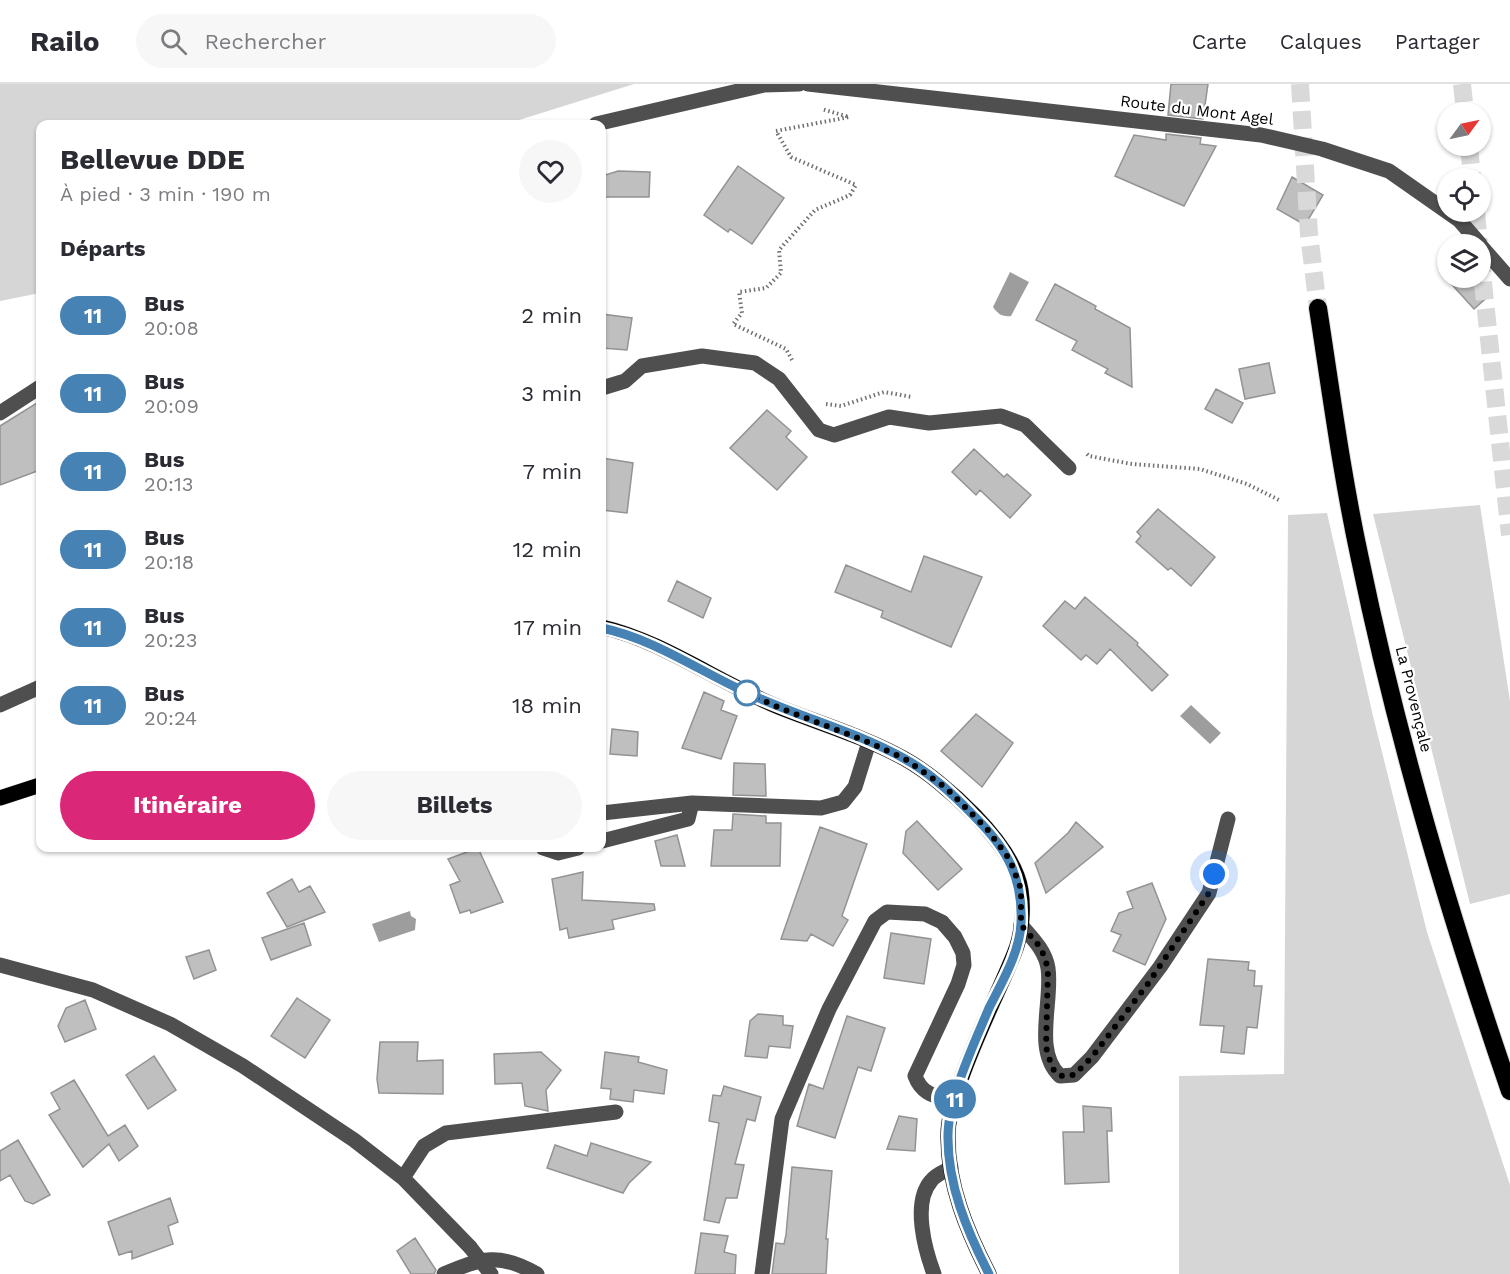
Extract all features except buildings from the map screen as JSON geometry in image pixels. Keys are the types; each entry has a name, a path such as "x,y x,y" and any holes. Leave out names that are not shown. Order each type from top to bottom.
{"highway":[{"name":"La Provençale","path":"1318,308 1359,558 1393,702 1436,865 1510,1091"}],"main road":[{"path":"606,629 663,650 780,708 905,759 945,787 987,829 1010,860 1021,889 1021,925 1015,952 969,1053 954,1102 948,1134 951,1168 961,1213 989,1274"},
{"path":"0,798 36,786"}],"street":[{"path":"606,122 765,85 799,84"},
{"name":"Route du Mont Agel","path":"808,84 1261,135 1322,148 1389,171 1459,220 1471,234"},
{"name":"Route du Mont Agel","path":"1491,257 1510,279"},
{"path":"606,387 625,381 642,366 702,356 755,363 779,379 819,430 834,435 889,417 929,423 1000,416 1025,425 1069,468"},
{"path":"0,413 36,390"},
{"path":"0,705 36,689"},
{"path":"606,813 692,803 821,808 843,802 855,787 868,742"},
{"path":"606,841 688,819 692,803"},
{"path":"1021,925 1041,948 1048,968 1046,1047 1052,1068 1060,1076 1074,1075 1092,1057 1160,967 1209,893 1228,819"},
{"path":"762,1274 782,1119 829,1009 875,921 887,912 925,914 942,922 955,937 963,952 964,964 958,984 915,1076 919,1086 927,1093 954,1102"},
{"path":"0,965 93,990 171,1024 252,1072 354,1140 403,1178 470,1246 491,1274"},
{"path":"403,1178 424,1146 446,1133 616,1112"},
{"path":"934,1274 922,1224 922,1202 929,1183 937,1175 951,1168"},
{"path":"444,1274 486,1259 507,1260 537,1274"}],"path":[{"path":"797,370 786,349 733,324 742,313 738,292 766,288 781,273 779,250 815,210 850,195 856,185 791,157 776,131 849,117 819,109"},
{"path":"820,404 841,406 884,392 905,394 916,398"},
{"path":"1082,449 1089,456 1132,464 1200,469 1247,484 1279,500"}],"shaded area":[{"path":"0,84 634,84 519,120 36,120 36,294 0,301"},
{"path":"1010,272 1029,282 1011,316 1005,316 993,307"},
{"path":"1480,505 1510,701 1510,894 1470,904 1373,514"},
{"path":"1327,513 1373,716 1427,932 1510,1185 1510,1274 1179,1274 1179,1076 1284,1074 1288,515"},
{"path":"1191,705 1221,733 1210,744 1180,716"},
{"path":"410,911 411,916 416,919 415,930 379,942 372,924"}],"tunnel":[{"path":"1300,84 1309,234 1318,308"},
{"path":"1462,84 1464,102"},
{"path":"1470,156 1471,168"},
{"path":"1477,222 1478,234"},
{"path":"1484,288 1510,535"}],"bus line":[{"name":"11","path":"606,629 663,650 780,708 905,759 945,787 987,829 1010,860 1021,889 1021,925 1015,952 969,1053 954,1102 948,1134 951,1168 961,1213 989,1274"}],"route":[{"path":"747,693 905,759 945,787 987,829 1010,860 1021,889 1021,925 1041,948 1048,968 1046,1047 1052,1068 1060,1076 1074,1075 1092,1057 1147,985 1209,893 1214,874"}]}
